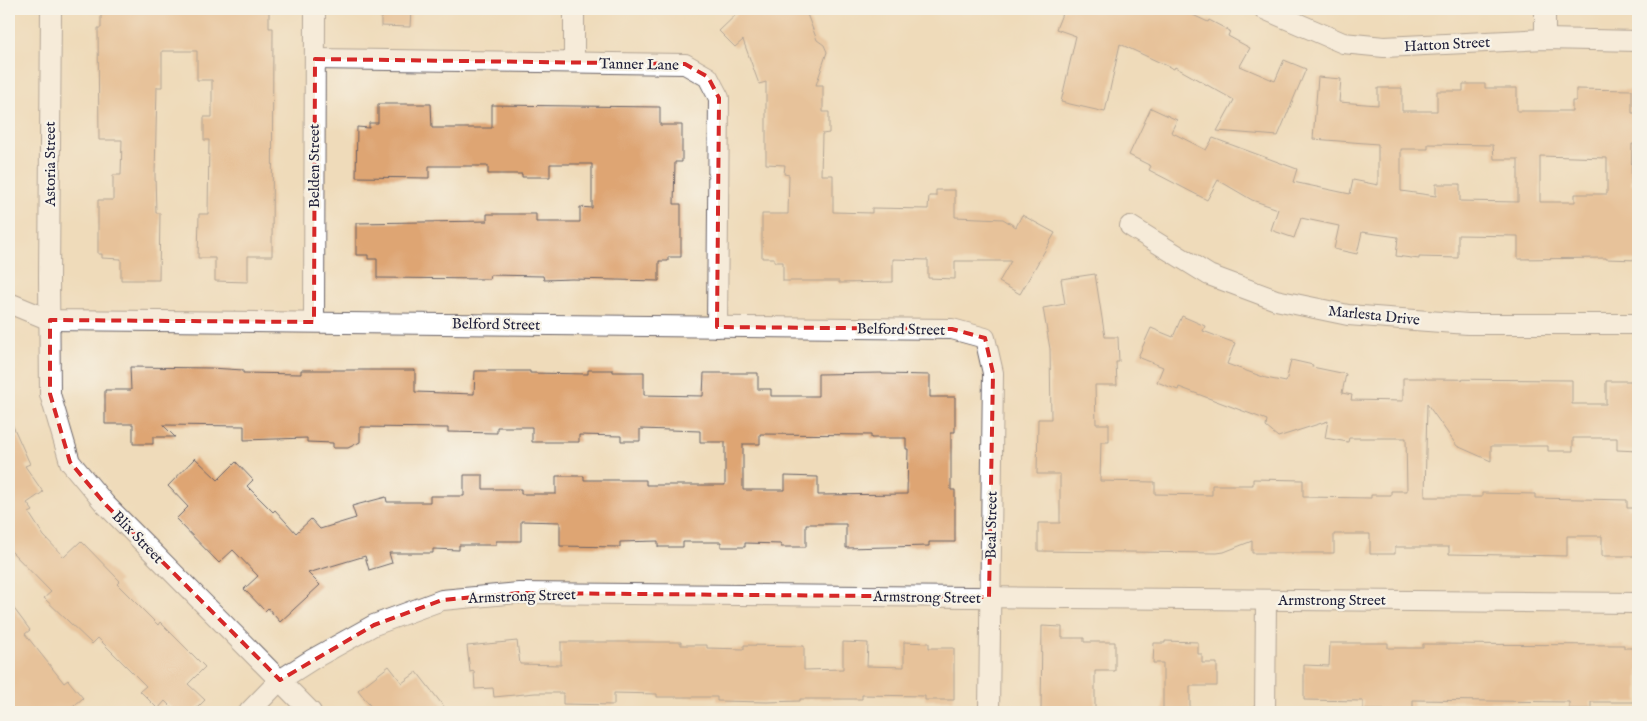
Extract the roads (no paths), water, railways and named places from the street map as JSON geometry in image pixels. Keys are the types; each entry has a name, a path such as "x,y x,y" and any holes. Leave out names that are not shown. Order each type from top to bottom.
{"street":[{"name":"Astoria Street","path":"50,320 51,9"},
{"name":"Belden Street","path":"314,322 315,9"},
{"path":"574,9 574,62"},
{"path":"1545,9 1545,39"},
{"name":"Hatton Street","path":"1274,11 1343,43 1384,47 1545,39 1638,41"},
{"name":"Tanner Lane","path":"315,59 685,64 708,77 719,98 717,327"},
{"name":"Marlesta Drive","path":"1130,226 1209,276 1276,300 1348,315 1468,324 1638,324"},
{"name":"Belford Street","path":"9,303 50,320 952,329 985,338"},
{"name":"Blix Street","path":"50,320 50,394 70,462 105,504 311,712"},
{"name":"Beal Street","path":"985,338 993,373 989,712"},
{"name":"Armstrong Street","path":"249,712 280,680 374,625 442,600 519,593 1638,602"},
{"path":"1265,712 1266,600"}]}
